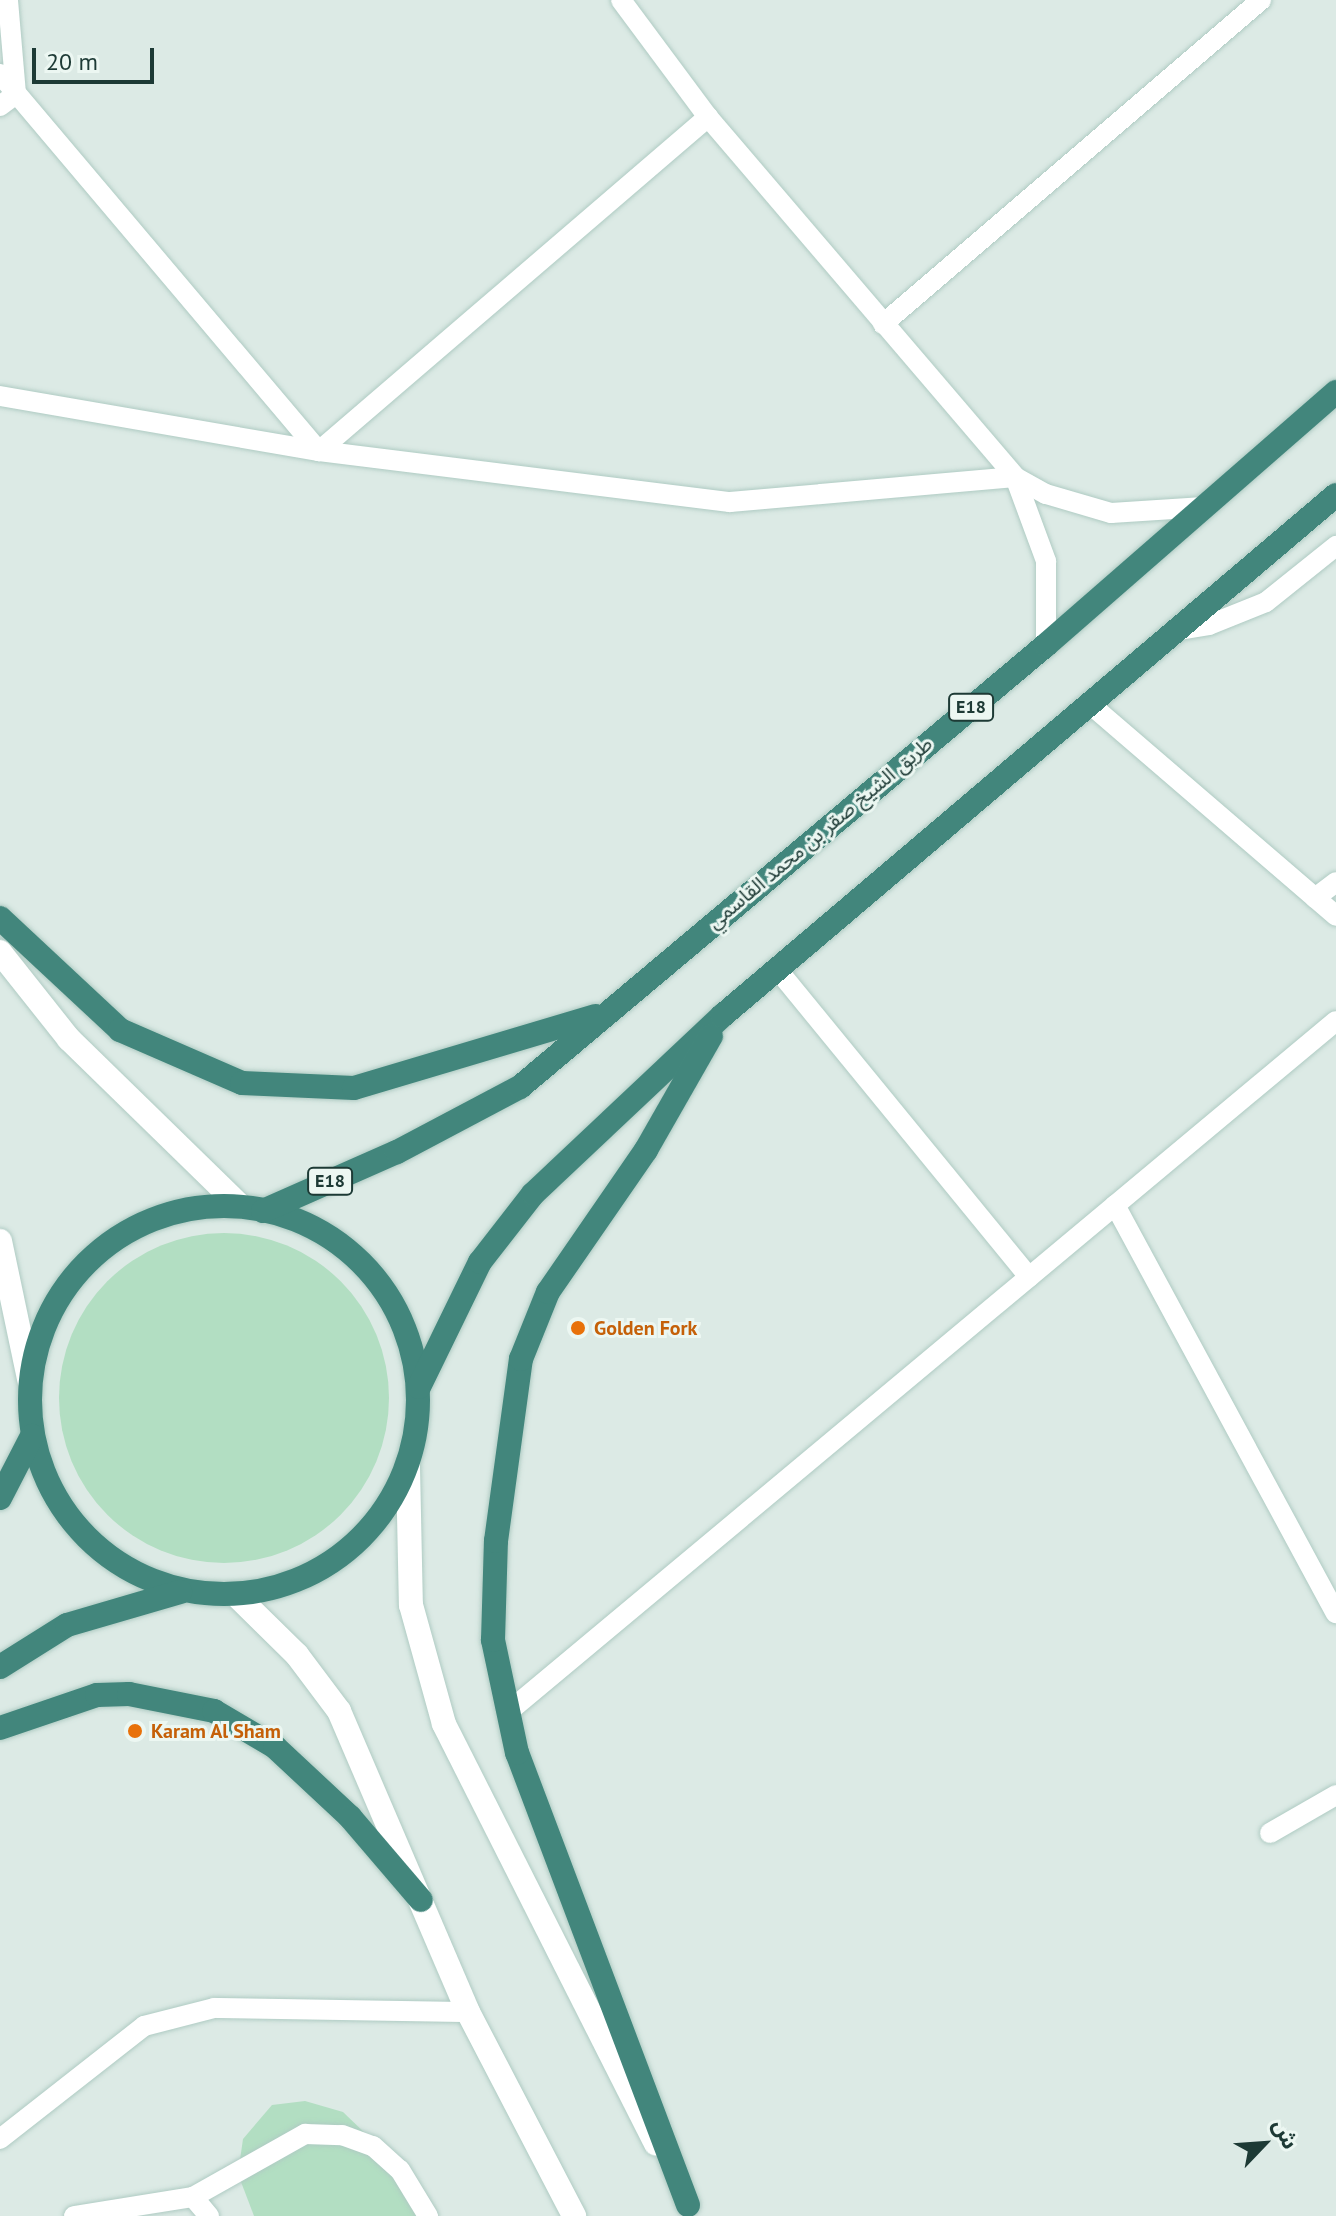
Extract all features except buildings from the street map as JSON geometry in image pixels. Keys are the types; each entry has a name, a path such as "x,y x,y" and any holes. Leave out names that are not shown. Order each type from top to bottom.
{"highway":[{"name":"طريق الشيخ صقر بن محمد القاسمي","path":"263,1211 397,1152 520,1087 600,1015 1046,645 1336,392"},
{"path":"419,1387 402,1319 362,1262 334,1237 238,1204 163,1213 98,1249 51,1308 29,1379 32,1436 50,1490 83,1536 128,1570 180,1592 237,1596 309,1577 370,1532 408,1467 419,1387 499,1232 722,1016 1336,495"},
{"path":"0,918 120,1030 242,1083 354,1088 600,1015"},
{"path":"692,2211 517,1753 493,1640 496,1541 521,1359 548,1292 646,1150 722,1016"},
{"path":"0,1498 32,1436"},
{"path":"0,1667 67,1625 180,1592"},
{"path":"0,1728 97,1695 129,1694 214,1711 275,1747 350,1817 421,1900"}],"main road":[{"path":"0,952 69,1039 238,1204"},
{"path":"0,1241 29,1379"},
{"path":"408,1467 411,1605 444,1724 692,2211"},
{"path":"237,1596 297,1655 339,1711 468,2012 574,2216"}],"lane":[{"path":"8,0 8,100"},
{"path":"621,0 708,117 1015,477 1046,494 1111,513 1204,507"},
{"path":"883,324 1261,0"},
{"path":"0,74 8,100 319,451"},
{"path":"319,451 708,117"},
{"path":"0,396 319,451 730,502 1015,477"},
{"path":"1015,477 1046,561 1046,645"},
{"path":"1178,630 1209,625 1266,602 1336,546"},
{"path":"1091,705 1336,916"},
{"path":"1315,898 1336,882"},
{"path":"777,969 1029,1277"},
{"path":"508,1712 1336,1021"},
{"path":"1115,1205 1336,1613"},
{"path":"1270,1833 1336,1795"},
{"path":"0,2139 144,2026 214,2008 468,2012"},
{"path":"74,2216 193,2197 305,2134 342,2135 373,2146 400,2170 428,2216"},
{"path":"193,2197 209,2216"}],"green space":[{"path":"208,1233 240,1233 272,1240 302,1252 329,1270 352,1293 377,1335 386,1366 389,1398 386,1430 370,1476 352,1503 329,1526 302,1544 272,1556 240,1563 208,1563 176,1556 146,1544 119,1526 96,1503 78,1476 66,1446 59,1414 59,1382 66,1350 78,1320 96,1293 119,1270 146,1252 176,1240"},
{"path":"305,2101 343,2112 371,2139 422,2216 254,2216 238,2174 243,2139 272,2105"}],"place":[{"name":"Golden Fork","path":"578,1328"},
{"name":"Karam Al Sham","path":"135,1731"}]}
